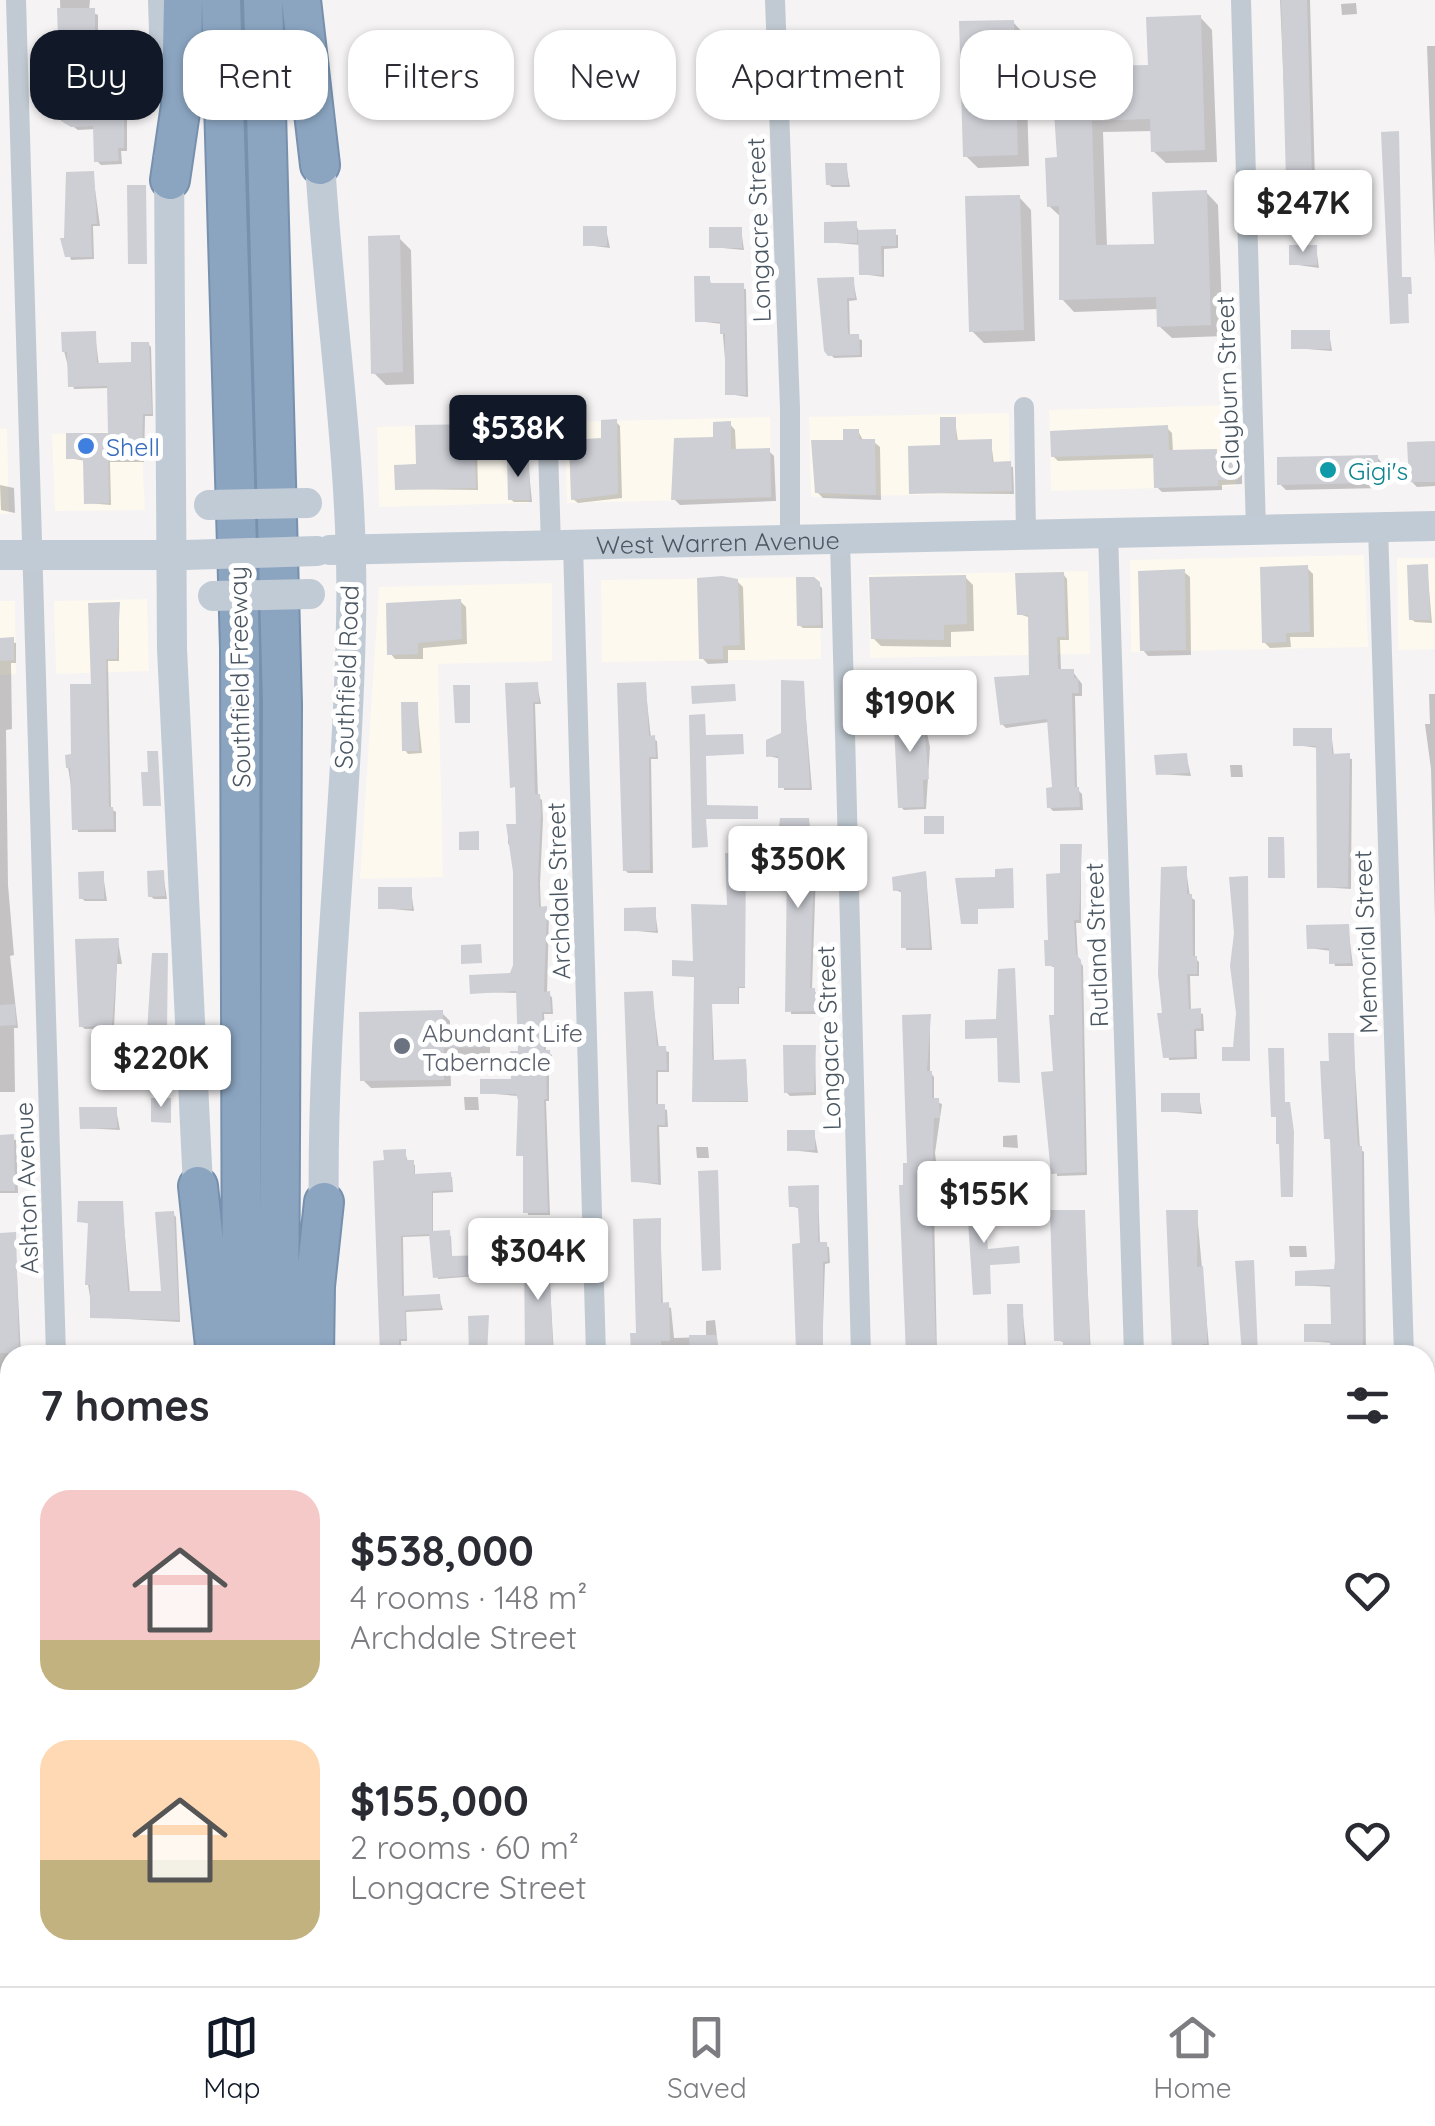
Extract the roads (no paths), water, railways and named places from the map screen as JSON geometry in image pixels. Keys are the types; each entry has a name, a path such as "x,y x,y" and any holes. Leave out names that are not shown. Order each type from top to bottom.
{"highway":[{"path":"170,180 181,106 183,0"},
{"name":"Southfield Freeway","path":"221,0 240,648 242,1345"},
{"name":"Southfield Freeway","path":"263,0 282,704 279,1345"},
{"path":"301,0 320,165"},
{"path":"198,1186 215,1345"},
{"path":"314,1345 315,1286 324,1202"}],"main road":[{"path":"163,0 178,555 172,649 198,1186 198,1345"},
{"name":"Southfield Road","path":"313,0 320,165 348,470 350,550 350,640 329,1009 324,1202 328,1345"},
{"path":"172,440 182,484 194,498 209,505 308,503 324,498 348,470"},
{"name":"West Warren Avenue","path":"0,555 178,555 1435,526"},
{"path":"172,649 185,613 198,600 213,596 327,597 341,611 350,640"}],"street":[{"name":"Ashton Avenue","path":"16,0 56,1345"},
{"name":"Longacre Street","path":"775,0 790,408 790,541"},
{"name":"Clayburn Street","path":"1241,0 1256,530"},
{"path":"1024,407 1026,534"},
{"name":"Archdale Street","path":"547,416 562,546 596,1345"},
{"name":"Memorial Street","path":"1378,527 1404,1345"},
{"name":"Rutland Street","path":"1108,533 1134,1345"},
{"name":"Longacre Street","path":"840,540 861,1345"}],"place":[{"name":"Shell","path":"86,446"},
{"name":"Gigi's","path":"1328,470"},
{"name":"Abundant Life Tabernacle","path":"402,1046"}]}
